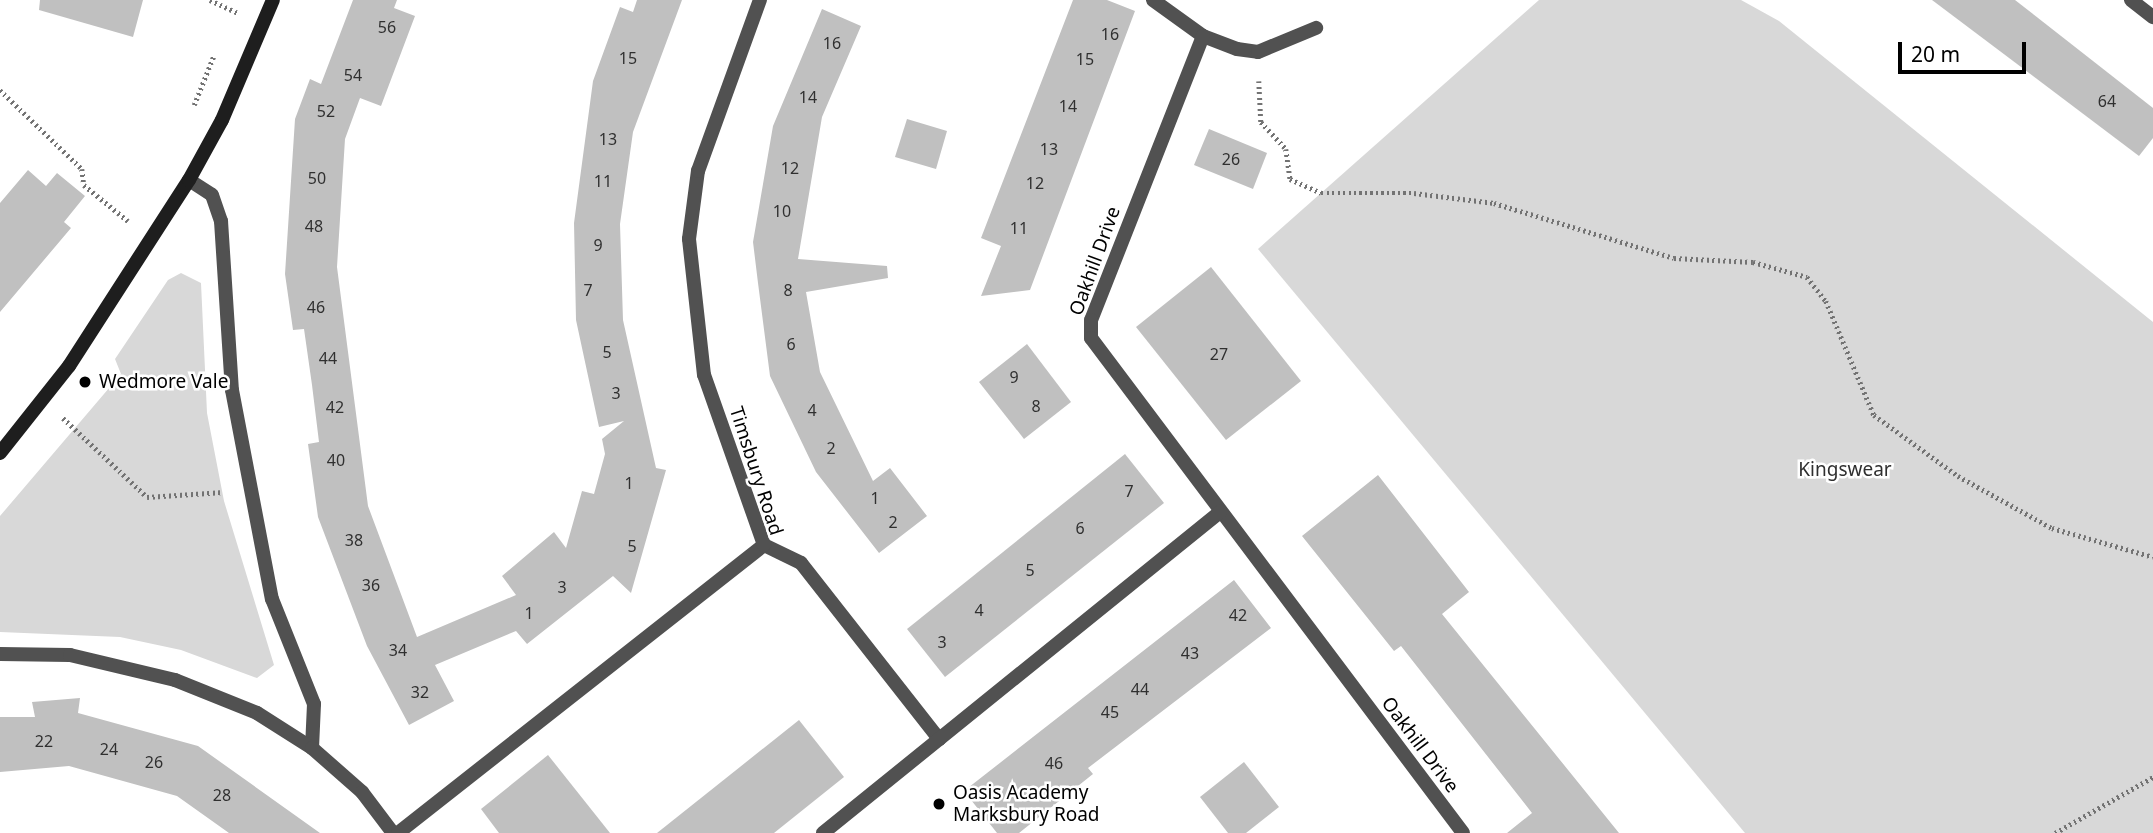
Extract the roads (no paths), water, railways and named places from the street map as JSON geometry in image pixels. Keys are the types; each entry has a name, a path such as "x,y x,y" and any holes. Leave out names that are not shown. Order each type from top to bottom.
{"street":[{"path":"0,453 39,404 189,180 222,120 273,0"},
{"name":"Timsbury Road","path":"398,833 748,563 764,545 704,375 689,239 698,171 760,0"},
{"path":"1153,0 1203,36 1258,52 1316,28"},
{"path":"2131,0 2153,17"},
{"name":"Oakhill Drive","path":"1203,36 1090,329 1098,350 1462,833"},
{"path":"189,180 212,195 221,221 232,390 272,599 314,705 312,748"},
{"path":"823,833 1220,512"},
{"path":"764,545 801,563 939,739"},
{"path":"0,654 70,655 175,680 257,713 312,748 362,792 393,833"}],"place":[{"name":"Wedmore Vale","path":"85,382"},
{"name":"Oasis Academy Marksbury Road","path":"939,804"}],"park label":[{"name":"Kingswear","path":"1845,470"}]}
